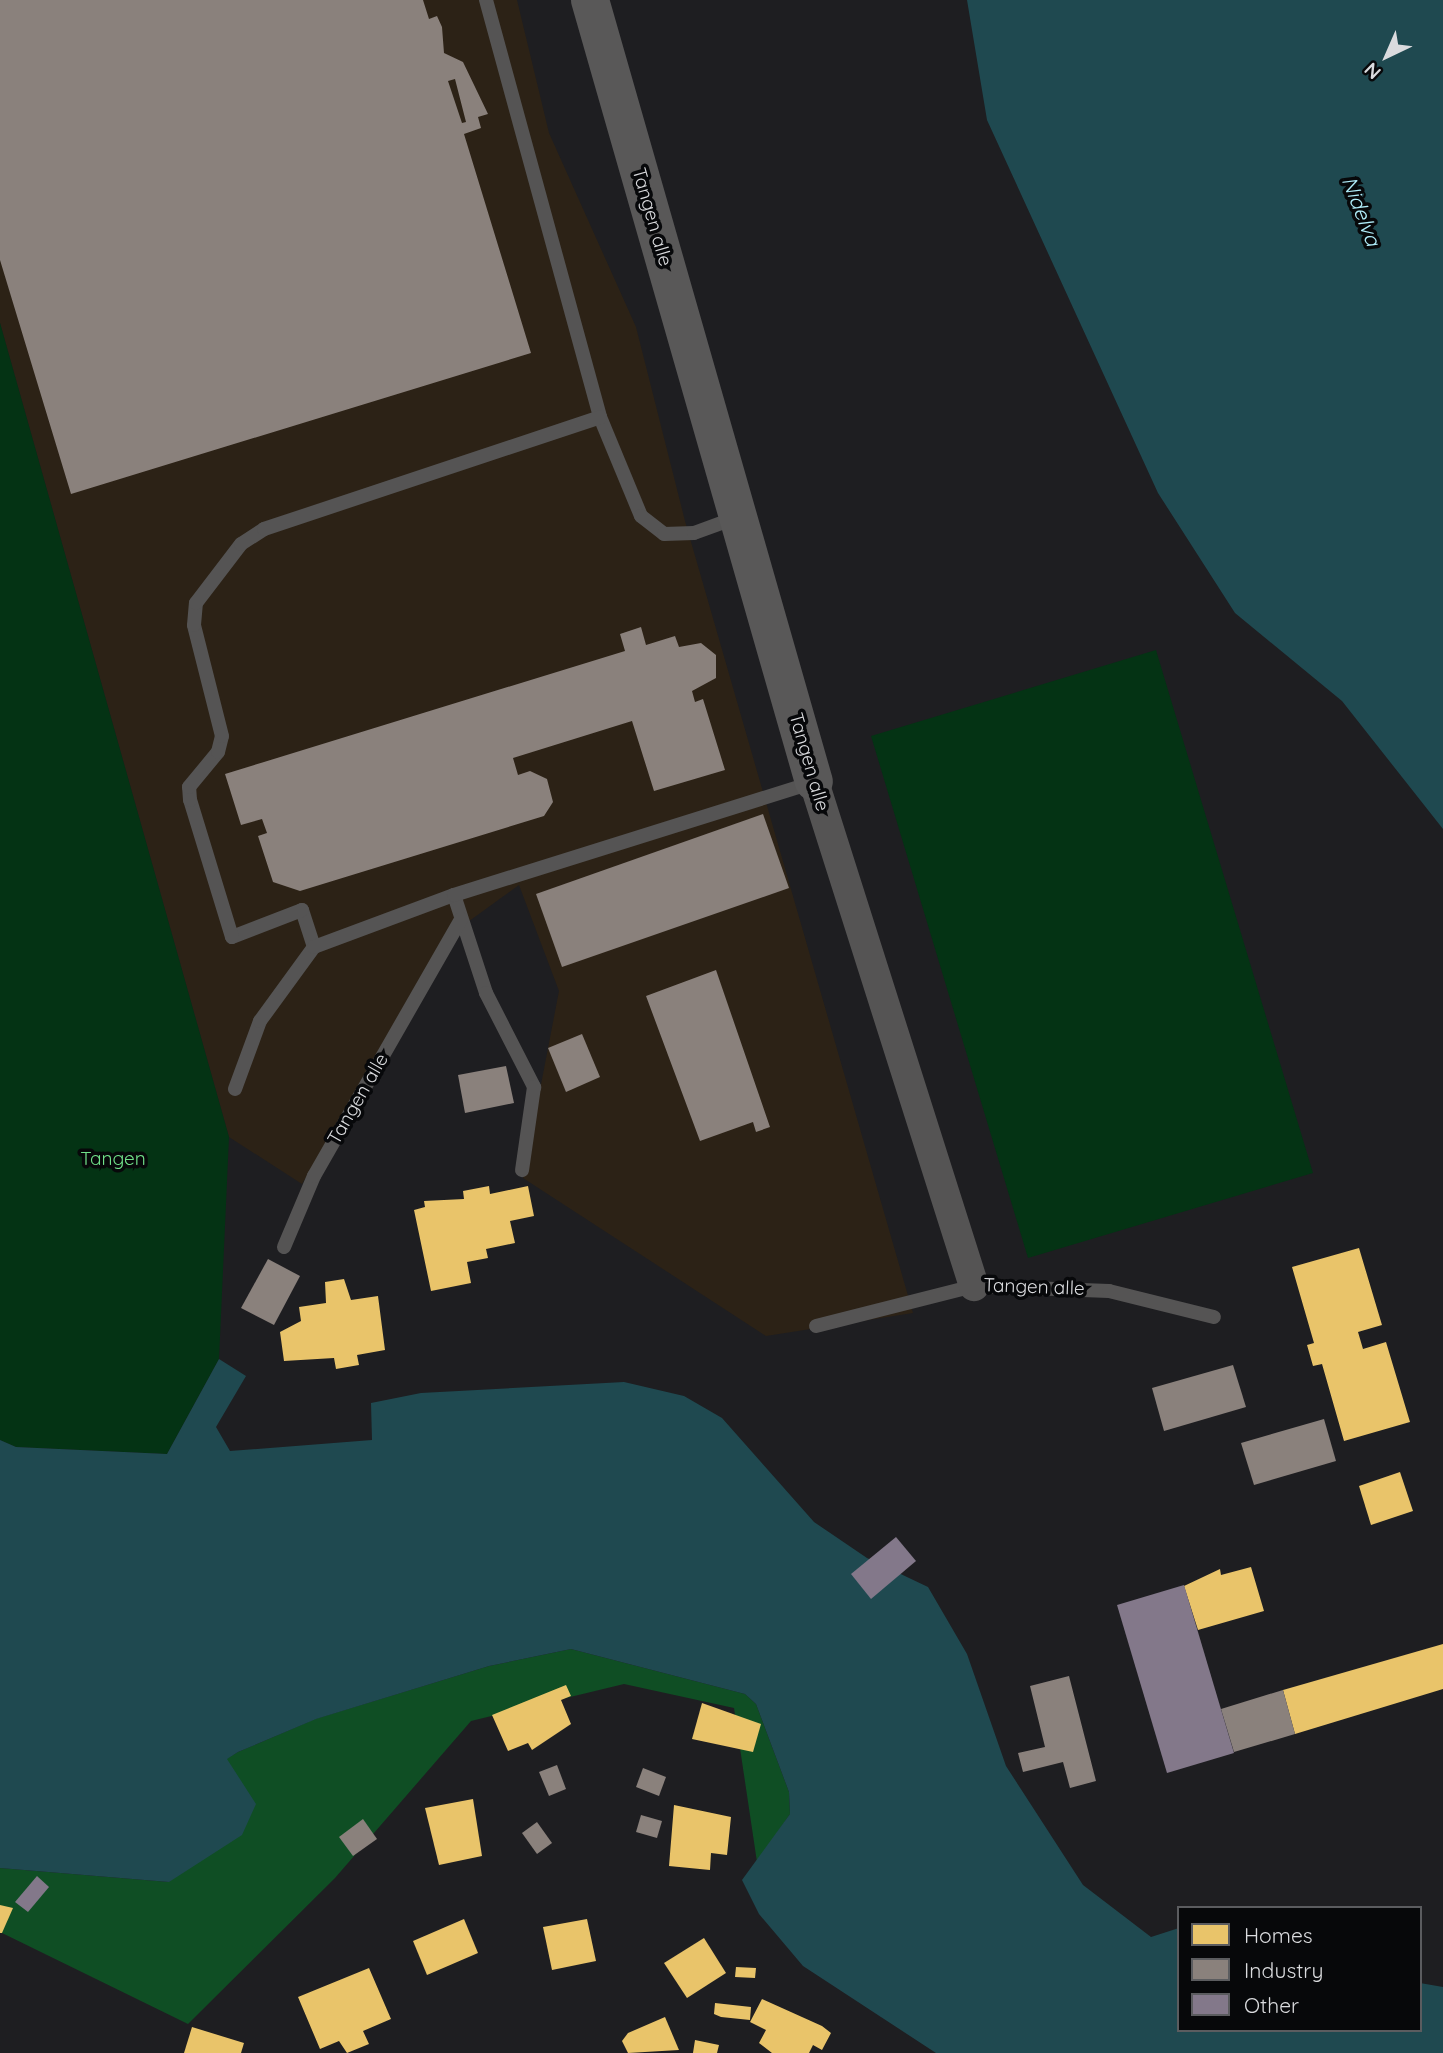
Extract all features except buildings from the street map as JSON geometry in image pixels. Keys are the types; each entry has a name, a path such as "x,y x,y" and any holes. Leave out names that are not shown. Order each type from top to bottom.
{"main road":[{"name":"Tangen alle","path":"590,0 814,782"}],"street":[{"name":"Tangen alle","path":"814,782 974,1286"}],"lane":[{"path":"486,0 600,417 641,516 664,534 694,533 740,517"},
{"path":"314,947 302,910 232,937 190,800 189,787 218,752 222,736 194,625 196,603 241,544 264,529 600,417"},
{"path":"235,1089 260,1021 314,947 454,895 814,782"},
{"path":"454,895 486,993 534,1087 522,1170"},
{"name":"Tangen alle","path":"284,1247 314,1177 461,919"},
{"path":"816,1325 974,1286"},
{"name":"Tangen alle","path":"974,1286 1109,1291 1214,1317"}],"shaded area":[{"path":"0,0 517,0 549,133 636,327 685,521 913,1313 766,1336 523,1178 559,991 519,885 443,940 302,1184 229,1137 0,323"}],"green space":[{"name":"Tangen","path":"0,323 229,1137 219,1359 167,1454 16,1447 0,1440"},
{"path":"1156,650 1313,1173 1028,1258 871,736"},
{"path":"571,1649 745,1694 756,1704 789,1792 790,1814 757,1862 734,1708 624,1684 471,1721 335,1878 188,2024 0,1932 0,1868 169,1882 226,1759 238,1752 315,1719 489,1666"}],"water":[{"name":"Nidelva","path":"967,0 1443,0 1443,829 1342,701 1235,613 1158,493 987,120"},
{"path":"219,1359 246,1376 216,1427 230,1451 372,1440 371,1403 421,1393 624,1382 684,1396 722,1418 814,1522 867,1558 928,1587 967,1654 1006,1766 1083,1885 1151,1937 1177,1929 1177,2032 1422,2032 1422,1983 1443,1987 1443,2053 936,2053 803,1966 759,1914 742,1880 790,1814 789,1792 756,1704 745,1694 571,1649 489,1666 316,1719 238,1752 227,1759 256,1804 242,1835 169,1882 0,1868 0,1440 16,1447 167,1454"}]}
